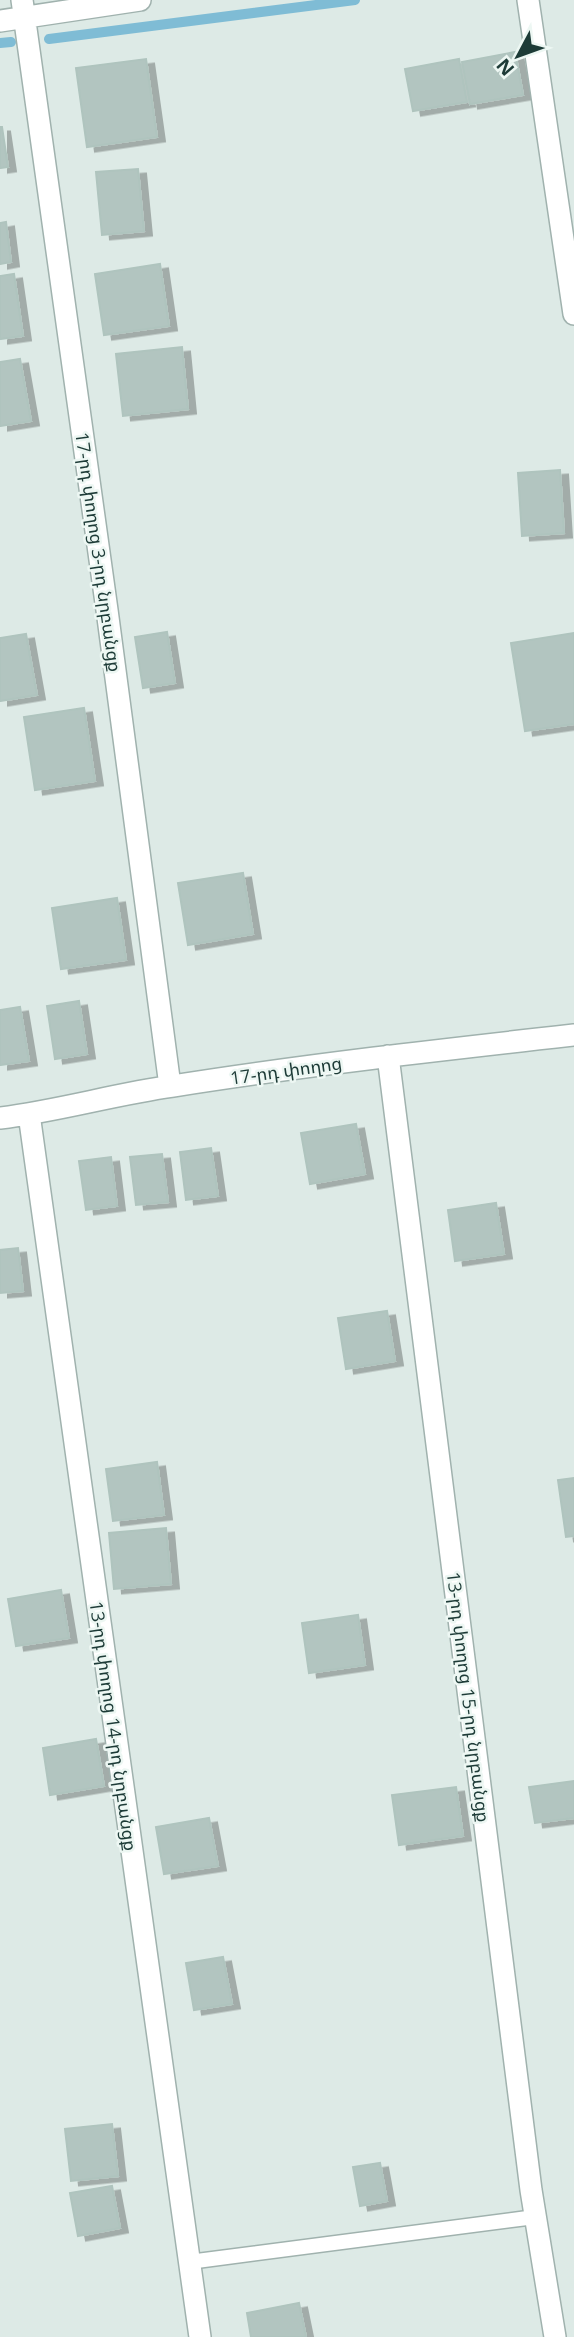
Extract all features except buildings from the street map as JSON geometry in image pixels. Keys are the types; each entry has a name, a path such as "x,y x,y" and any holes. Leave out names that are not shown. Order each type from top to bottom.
{"street":[{"path":"0,21 23,9 141,0"},
{"path":"528,0 574,314"},
{"name":"17-րդ փողոց 3-րդ նրբանցք","path":"23,9 170,1086"},
{"name":"17-րդ փողոց","path":"0,1118 170,1086 388,1056 574,1035"},
{"name":"13-րդ փողոց 15-րդ նրբանցք","path":"388,1056 535,2217 555,2337"},
{"name":"13-րդ փողոց 14-րդ նրբանցք","path":"29,1114 200,2337"}],"lane":[{"path":"190,2262 535,2217"}],"waterway":[{"path":"49,39 355,0"},
{"path":"0,43 11,42"}]}
